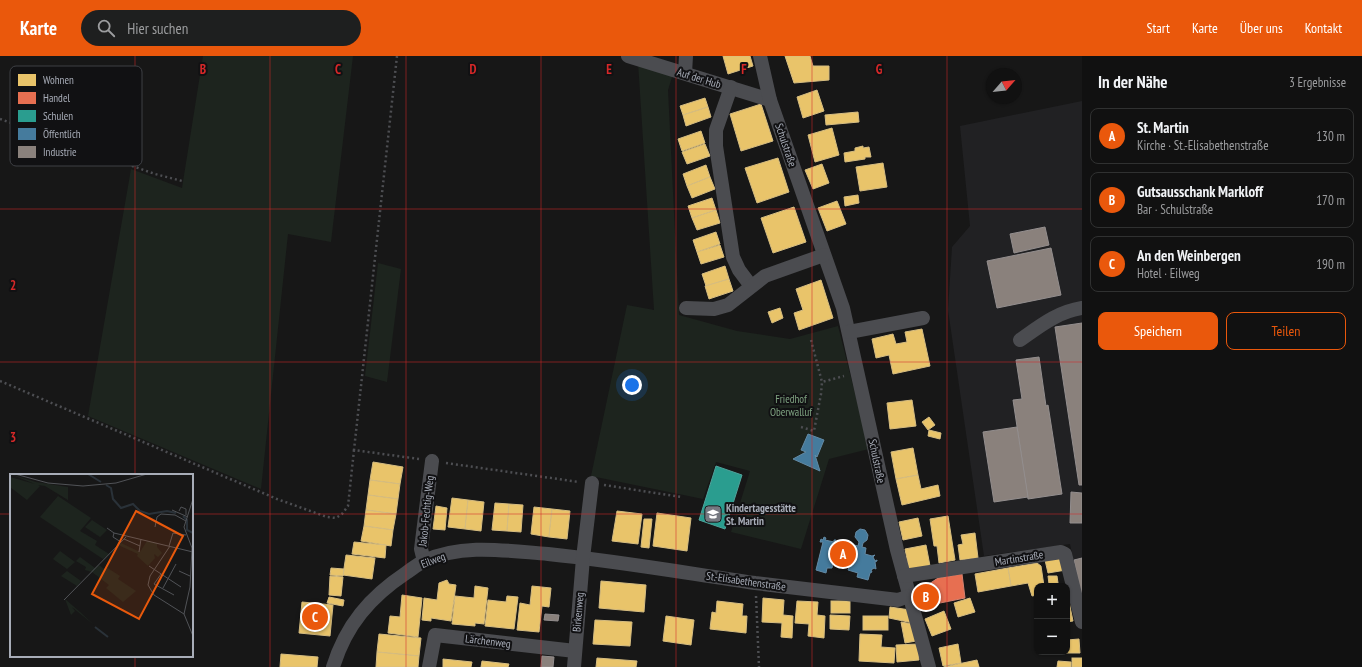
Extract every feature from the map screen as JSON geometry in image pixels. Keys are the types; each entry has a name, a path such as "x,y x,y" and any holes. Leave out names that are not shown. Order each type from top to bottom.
{"street":[{"name":"Auf der Hub","path":"628,56 770,100"},
{"path":"685,73 686,56"},
{"name":"Schulstraße","path":"760,56 770,100 843,308 904,576 929,667"},
{"path":"731,87 716,130 716,146 733,257 739,270 751,286"},
{"path":"686,308 714,309 728,305 765,276 824,255"},
{"path":"1020,340 1046,322 1068,310 1082,308"},
{"path":"849,332 923,318"},
{"name":"Jakob-Fechtig-Weg","path":"424,561 421,549 432,461"},
{"name":"Birkenweg","path":"574,667 592,483"},
{"name":"Eilweg","path":"333,667 348,631 366,606 391,583 424,561 451,553 471,550 498,550 584,558"},
{"name":"Martinstraße","path":"904,576 1061,552 1065,554 1082,622"},
{"name":"St.-Elisabethenstraße","path":"584,558 756,583 898,600 909,596"},
{"name":"Lärchenweg","path":"429,667 435,635 575,651"}],"path":[{"path":"0,381 271,497 327,517 336,518 342,514 348,506 396,56"},
{"path":"0,119 10,123"},
{"path":"132,166 182,181"},
{"path":"801,427 814,431 820,400 822,382 811,340"},
{"path":"822,382 846,375"},
{"path":"354,450 681,497"},
{"path":"756,583 759,667"}],"shaded area":[{"path":"1082,101 1082,601 1070,544 984,556 948,310 952,247 970,226 960,126"}],"green space":[{"path":"203,56 353,56 331,242 288,234 261,489 88,416 131,169 182,188"},
{"name":"Friedhof Oberwalluf","path":"638,62 673,74 668,90 679,315 737,331 790,339 838,326 869,449 829,459 801,549 731,532 750,471 716,462 703,499 591,476 627,305 654,310"},
{"path":"378,263 401,269 387,382 365,376"}],"building: Wohnen":[{"path":"723,56 750,56 753,66 728,74"},
{"path":"785,56 810,56 813,66 829,66 829,80 794,83"},
{"path":"817,90 824,111 803,118 797,97"},
{"path":"705,98 708,107 683,115 680,106"},
{"path":"761,104 773,141 741,151 730,114"},
{"path":"708,107 711,117 686,126 683,115"},
{"path":"858,112 859,122 826,125 825,115"},
{"path":"832,128 839,155 815,162 808,135"},
{"path":"701,131 705,143 682,151 678,139"},
{"path":"705,144 710,156 687,164 682,152"},
{"path":"863,146 863,148 869,147 871,157 845,162 844,153 855,151 855,148"},
{"path":"778,158 789,192 757,203 745,168"},
{"path":"883,163 887,187 860,191 856,167"},
{"path":"822,164 829,183 813,189 805,170"},
{"path":"706,165 710,177 687,186 683,174"},
{"path":"710,177 715,189 692,198 687,186"},
{"path":"858,195 859,203 845,206 844,197"},
{"path":"712,198 716,210 692,218 688,206"},
{"path":"837,201 846,224 827,231 818,208"},
{"path":"794,207 806,242 773,253 761,218"},
{"path":"716,210 720,223 697,230 692,218"},
{"path":"716,232 720,244 697,252 693,240"},
{"path":"720,245 724,257 701,264 697,252"},
{"path":"725,266 729,279 706,286 702,274"},
{"path":"729,279 733,291 709,299 705,286"},
{"path":"821,280 833,318 799,330 794,313 803,310 796,289"},
{"path":"780,308 783,318 772,323 768,312"},
{"path":"922,329 930,366 893,374 889,355 876,358 872,339 893,334 896,344 907,342 905,332"},
{"path":"912,400 916,426 890,429 887,403"},
{"path":"929,417 935,425 928,430 922,422"},
{"path":"929,430 941,433 940,439 928,436"},
{"path":"913,448 918,475 896,479 891,452"},
{"path":"373,462 403,467 400,484 370,480"},
{"path":"918,475 921,489 938,485 940,496 902,505 896,479"},
{"path":"370,480 400,484 398,499 368,495"},
{"path":"368,495 398,499 396,514 366,510"},
{"path":"452,498 468,500 465,529 448,527"},
{"path":"468,500 484,502 481,531 465,529"},
{"path":"495,503 509,504 507,531 492,530"},
{"path":"509,504 523,505 521,532 507,531"},
{"path":"436,506 447,508 445,530 433,529"},
{"path":"534,507 552,509 549,537 531,534"},
{"path":"552,509 570,511 567,539 549,537"},
{"path":"366,510 396,514 393,530 364,526"},
{"path":"617,511 642,514 638,544 612,541"},
{"path":"657,513 691,518 687,551 653,546"},
{"path":"948,516 955,560 939,563 937,546 934,546 930,519"},
{"path":"918,518 922,536 903,540 899,522"},
{"path":"644,519 652,519 649,548 641,547"},
{"path":"364,526 393,530 391,546 361,541"},
{"path":"975,533 978,558 960,560 958,545 963,544 961,535"},
{"path":"354,542 386,545 385,558 352,554"},
{"path":"926,545 930,566 909,570 905,549"},
{"path":"346,555 375,558 372,579 343,575"},
{"path":"1063,556 1066,570 1048,573 1045,560"},
{"path":"1037,563 1041,566 1044,583 1034,583 1034,596 1032,596 1028,583 1011,586 1008,568"},
{"path":"331,568 344,569 343,576 330,575"},
{"path":"1008,568 1011,586 978,592 975,574"},
{"path":"330,576 343,577 341,596 329,595"},
{"path":"1048,576 1057,576 1058,583 1049,583"},
{"path":"447,580 449,584 456,585 451,621 431,618 431,621 422,620 424,598 437,600 439,583"},
{"path":"601,581 646,585 644,612 599,608"},
{"path":"475,586 488,588 484,624 475,623 475,626 452,624 455,596 474,598"},
{"path":"532,586 551,588 549,607 542,606 539,632 517,630 520,603 530,605"},
{"path":"402,595 422,598 418,637 388,633 390,616 400,617"},
{"path":"507,596 518,597 514,629 485,626 488,600 506,602"},
{"path":"329,597 344,600 343,606 327,603"},
{"path":"763,598 784,600 783,615 793,616 792,638 781,637 782,623 762,622"},
{"path":"970,598 975,612 958,617 954,603"},
{"path":"717,601 743,604 742,616 747,616 746,633 710,629 712,612 716,613"},
{"path":"797,601 818,602 817,615 825,616 824,638 808,636 809,624 795,623"},
{"path":"831,601 850,601 850,613 831,613"},
{"path":"302,602 333,605 330,636 299,633"},
{"path":"890,607 910,610 913,623 889,618"},
{"path":"1070,607 1073,621 1070,622"},
{"path":"944,611 951,629 932,636 925,619"},
{"path":"830,615 850,616 849,630 830,629"},
{"path":"666,616 694,620 691,645 663,641"},
{"path":"863,616 888,616 888,630 863,630"},
{"path":"595,620 632,622 630,646 593,644"},
{"path":"901,622 913,624 916,641 905,643"},
{"path":"379,634 421,638 419,656 377,652"},
{"path":"860,634 882,635 881,647 895,648 894,663 859,661"},
{"path":"1079,639 1080,653 1070,653 1070,640"},
{"path":"918,644 919,660 897,662 896,645"},
{"path":"958,644 961,663 943,666 939,648"},
{"path":"377,652 419,656 418,667 376,667"},
{"path":"281,654 318,657 317,667 280,667"},
{"path":"597,658 637,661 636,667 596,667"},
{"path":"1072,658 1082,658 1082,667 1072,667"},
{"path":"443,659 472,662 471,667 443,667"},
{"path":"977,660 979,667 944,667"},
{"path":"482,661 509,664 508,667 481,667"},
{"path":"1058,661 1071,662 1071,667 1057,667"}],"building: Handel":[{"path":"962,574 965,598 920,607 917,592 938,578"}],"building: Schulen":[{"name":"Kindertagesstätte St. Martin","path":"716,466 742,475 725,529 699,520"}],"building: Öffentlich":[{"path":"808,434 824,440 817,457 815,455 820,471 793,459 806,452 801,450"},
{"path":"860,529 865,530 868,535 867,540 863,543 862,547 866,548 865,554 872,556 875,555 873,557 875,561 877,560 875,562 876,569 874,568 871,570 872,572 870,573 868,580 857,577 858,573 848,570 849,567 841,566 838,568 838,565 833,564 832,568 827,568 826,573 816,570 823,542 820,542 821,539 823,540 824,537 826,538 825,540 834,542 834,540 836,540 835,543 843,545 844,542 846,543 845,545 853,547 854,545 858,546 859,542 855,537 856,532"}],"building: Industrie":[{"path":"1045,227 1049,245 1014,253 1010,234"},
{"path":"1051,248 1061,295 997,308 987,261"},
{"path":"1082,323 1082,485 1079,485 1055,327"},
{"path":"1039,357 1046,406 1048,405 1062,494 1028,499 1013,400 1022,399 1016,360"},
{"path":"1017,427 1028,497 994,502 983,432"},
{"path":"1071,492 1082,493 1082,523 1070,523"},
{"path":"1082,558 1082,598 1074,560"},
{"path":"545,614 559,615 558,621 544,620"},
{"path":"542,656 554,657 553,667 541,667"}],"place":[{"name":"Kindertagesstätte St. Martin","path":"713,514"},
{"name":"St. Martin","path":"843,554"},
{"name":"Gutsausschank Markloff","path":"926,597"},
{"name":"An den Weinbergen","path":"315,617"}]}
